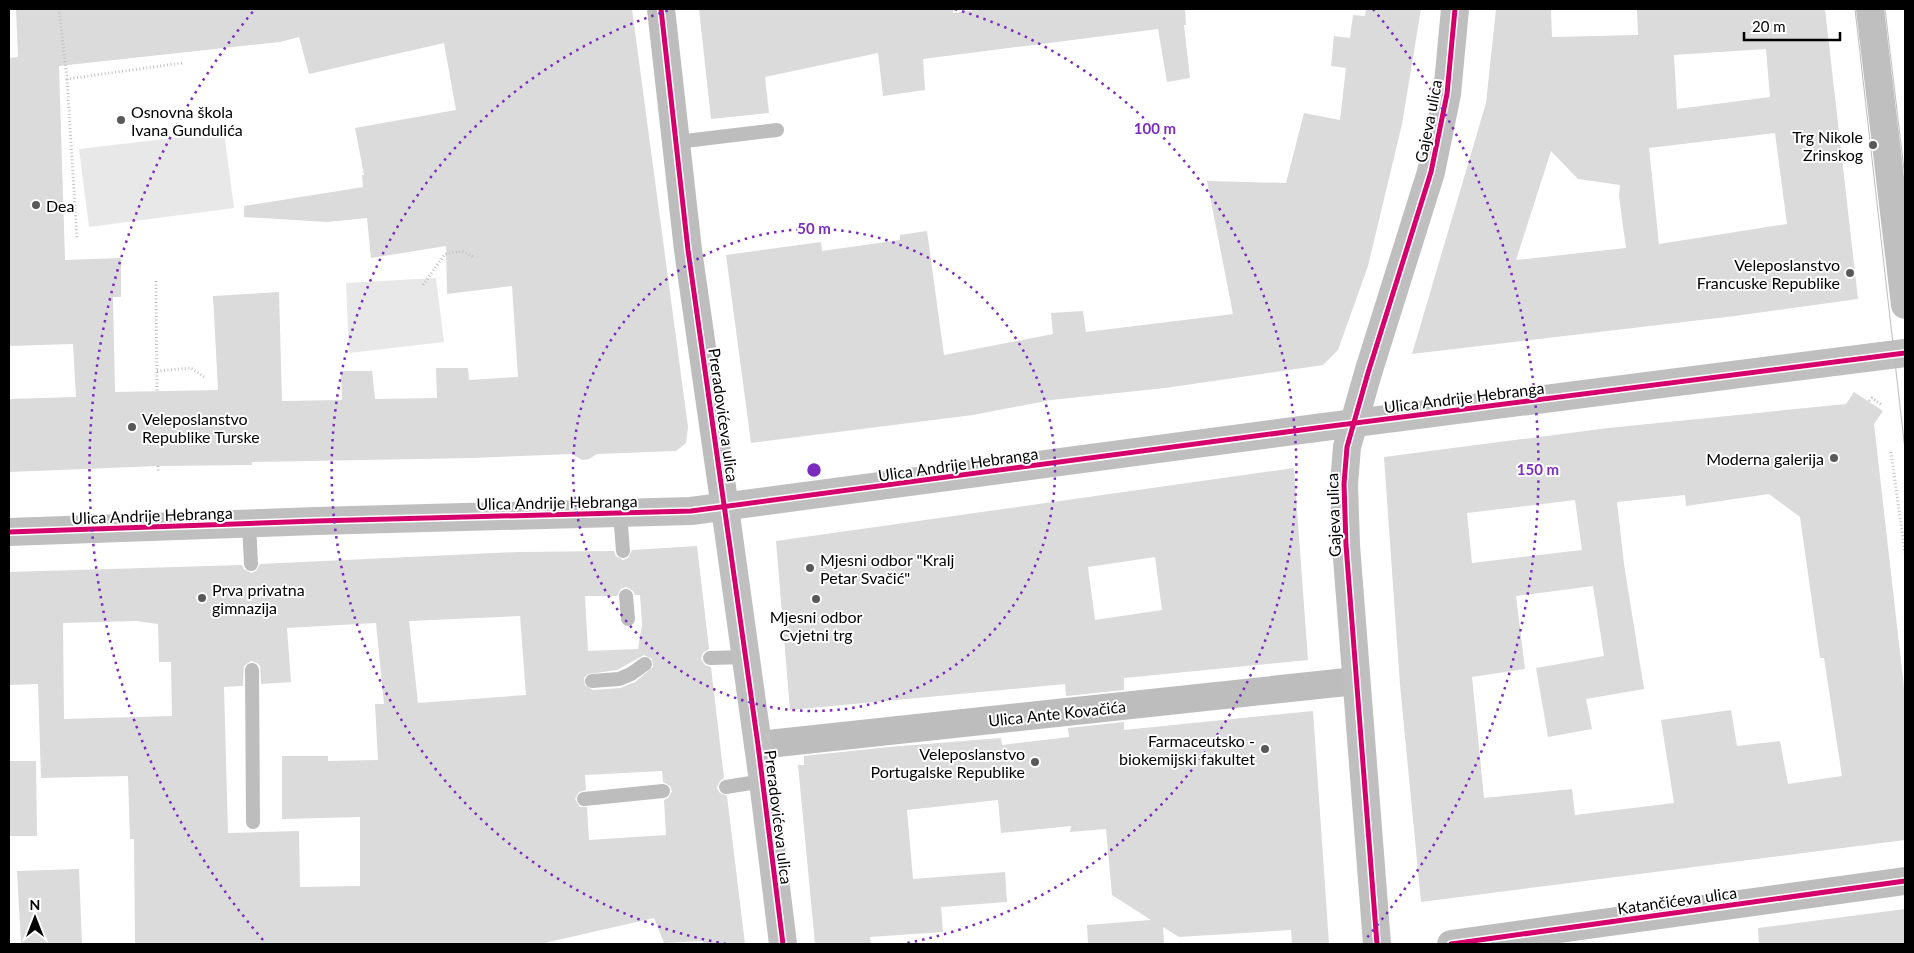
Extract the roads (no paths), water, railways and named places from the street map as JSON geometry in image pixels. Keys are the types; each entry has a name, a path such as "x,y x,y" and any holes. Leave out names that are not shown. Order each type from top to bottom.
{"main road":[{"name":"Gajeva ulica","path":"1377,944 1344,509 1344,463 1354,424 1431,172 1447,94 1455,9"},
{"path":"1870,9 1905,305"},
{"name":"Ulica Andrije Hebranga","path":"9,532 692,511 725,508 1905,352"},
{"name":"Preradovićeva ulica","path":"725,508 763,781 783,944"}],"street":[{"name":"Preradovićeva ulica","path":"660,9 677,142 688,250 725,508"},
{"name":"Ulica Ante Kovačića","path":"758,745 1356,681"},
{"name":"Katančićeva ulica","path":"1451,944 1905,881"}],"lane":[{"path":"677,142 777,130"},
{"path":"620,513 623,551"},
{"path":"249,524 251,564"},
{"path":"626,596 628,619"},
{"path":"710,658 746,657"},
{"path":"592,681 620,679 645,664"},
{"path":"252,670 254,822"},
{"path":"726,786 763,781"},
{"path":"584,799 663,791"}],"tram line":[{"path":"1855,9 1905,450"},
{"path":"1885,9 1905,178"}],"place":[{"name":"Osnovna škola Ivana Gundulića","path":"121,120"},
{"name":"Trg Nikole Zrinskog","path":"1873,145"},
{"name":"Dea","path":"36,205"},
{"name":"Veleposlanstvo Francuske Republike","path":"1850,273"},
{"name":"Veleposlanstvo Republike Turske","path":"132,427"},
{"name":"Moderna galerija","path":"1834,458"},
{"name":"Mjesni odbor \"Kralj Petar Svačić\"","path":"810,568"},
{"name":"Prva privatna gimnazija","path":"202,598"},
{"name":"Mjesni odbor Cvjetni trg","path":"816,599"},
{"name":"Farmaceutsko - biokemijski fakultet","path":"1265,749"},
{"name":"Veleposlanstvo Portugalske Republike","path":"1035,762"}]}
